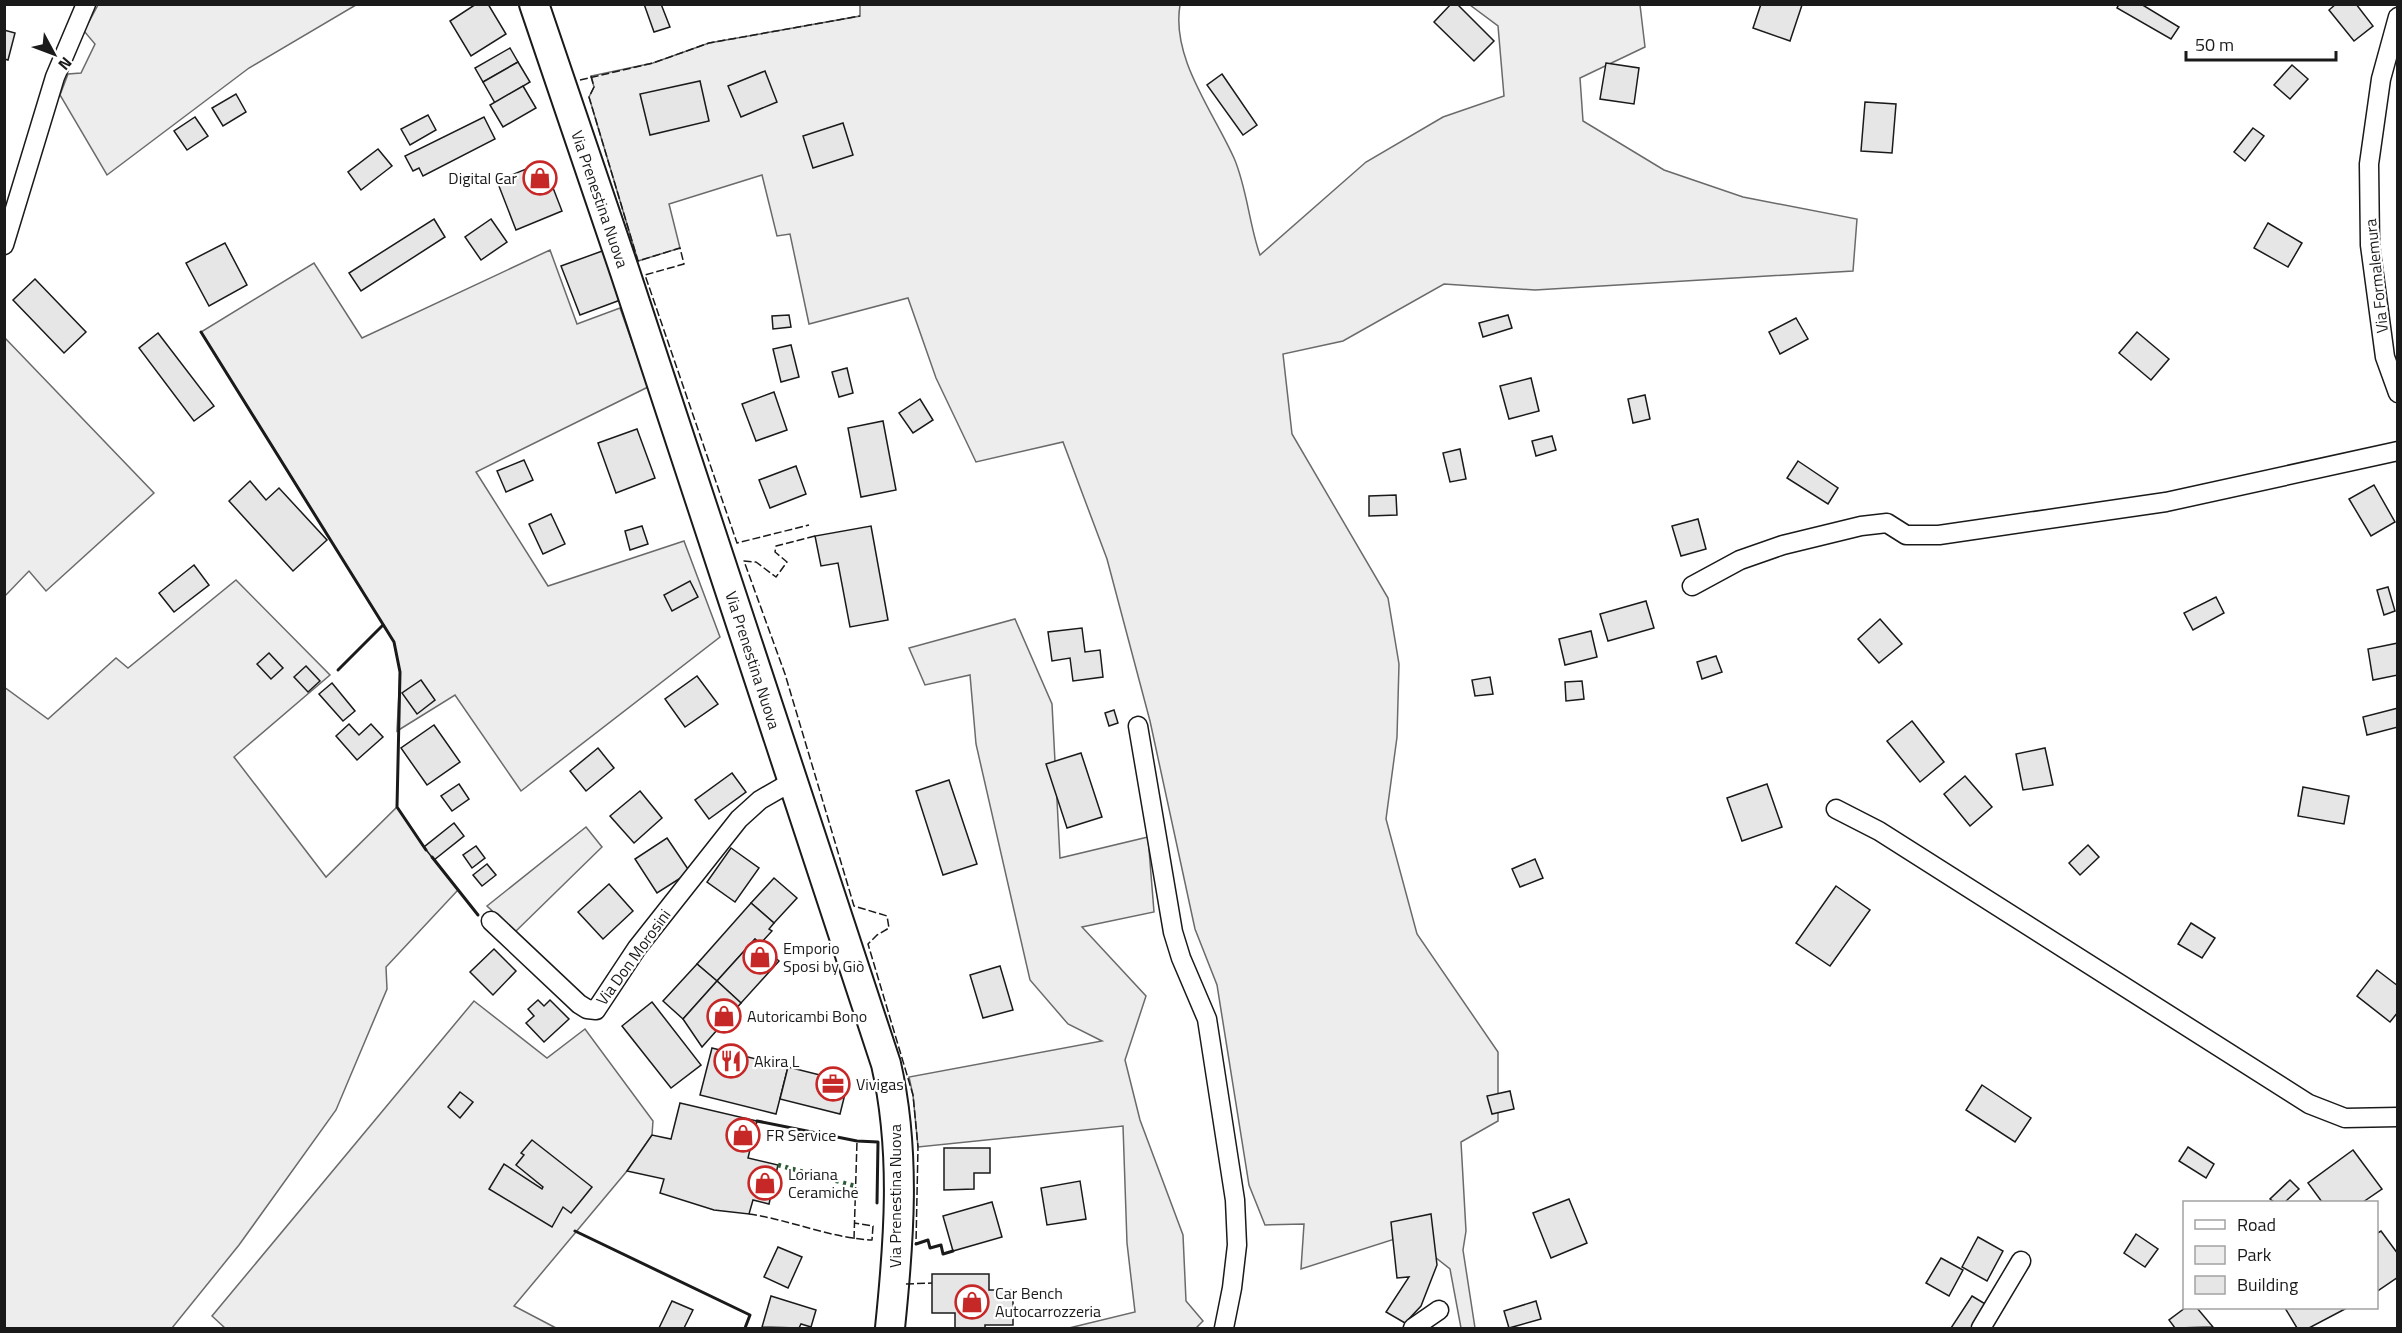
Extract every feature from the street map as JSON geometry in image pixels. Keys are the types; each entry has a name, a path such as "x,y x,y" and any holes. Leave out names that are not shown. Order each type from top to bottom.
{"main road":[{"name":"Via Prenestina Nuova","path":"534,4 882,1051 894,1103 898,1135 898,1209 890,1329"}],"street":[{"path":"4,244 55,77 86,4"},
{"name":"Via Formalemura","path":"2397,17 2381,79 2369,164 2370,245 2385,357 2397,393"},
{"path":"1692,586 1740,560 1783,545 1861,526 1887,523 1906,535 1939,535 2166,502 2397,451"},
{"path":"1138,726 1173,932 1207,1019 1235,1200 1237,1245 1224,1329"},
{"name":"Via Don Morosini","path":"491,921 579,1004 587,1009 596,1010 637,948 739,819 760,800 793,781"},
{"path":"1836,809 1880,831 2309,1104 2345,1118 2397,1117"},
{"path":"1981,1329 2021,1261"},
{"path":"1413,1329 1439,1310"}],"green space":[{"path":"98,5 356,5 249,68 107,175 60,95 68,74 81,73 95,44 84,31"},
{"path":"860,5 1180,5 1179,25 1188,64 1234,158 1260,255 1366,162 1443,117 1504,96 1498,26 1470,5 1640,5 1645,47 1580,78 1583,121 1664,170 1743,197 1857,219 1853,271 1535,290 1444,284 1343,341 1283,354 1292,434 1388,598 1399,664 1397,737 1386,819 1417,934 1498,1052 1498,1121 1461,1142 1466,1231 1463,1250 1475,1328 1461,1328 1450,1269 1407,1235 1301,1269 1304,1224 1265,1225 1249,1185 1217,985 1195,929 1150,721 1107,559 1063,442 976,462 936,378 908,298 809,324 790,234 777,236 762,175 669,204 680,248 638,261 589,97 594,87 591,76 653,63 709,43 860,16"},
{"path":"550,250 577,324 620,308 648,387 476,472 548,586 684,541 720,637 521,791 455,695 397,731 400,672 394,642 201,332 314,263 362,338"},
{"path":"5,338 154,493 46,591 29,571 5,596"},
{"path":"236,580 330,675 234,757 326,877 397,807 424,847 458,890 386,967 387,989 336,1110 239,1245 172,1328 5,1328 4,687 48,719 116,658 128,668"},
{"path":"1015,619 1052,704 1060,858 1148,837 1154,912 1082,927 1146,996 1125,1060 1140,1120 1183,1235 1186,1301 1203,1321 1196,1328 1069,1328 1135,1312 1127,1243 1123,1126 918,1147 909,1077 1102,1041 1068,1024 1030,980 976,744 970,675 925,685 909,648"},
{"path":"586,827 602,847 515,932 487,906"},
{"path":"474,1001 547,1058 585,1029 653,1121 652,1135 627,1171 514,1306 556,1328 225,1328 212,1316"}],"building":[{"path":"476,4 488,4 506,34 471,56 450,21"},
{"path":"644,4 661,4 670,27 654,32"},
{"path":"1451,4 1457,4 1494,41 1474,61 1434,22"},
{"path":"1761,4 1802,5 1790,41 1753,28"},
{"path":"2119,4 2141,4 2179,27 2171,39 2117,8"},
{"path":"2336,4 2356,4 2373,26 2354,41 2329,10"},
{"path":"4,30 15,33 8,60 4,59"},
{"path":"510,48 518,62 483,82 475,68"},
{"path":"518,62 530,82 495,103 483,82"},
{"path":"1606,63 1639,68 1634,104 1600,99"},
{"path":"2292,65 2308,79 2290,99 2274,85"},
{"path":"765,71 777,102 741,117 728,86"},
{"path":"1222,74 1257,125 1243,135 1207,85"},
{"path":"700,81 709,121 650,135 640,94"},
{"path":"523,86 536,108 503,127 490,105"},
{"path":"236,94 246,112 223,126 212,108"},
{"path":"1865,102 1896,104 1892,153 1861,151"},
{"path":"428,115 436,130 410,145 401,129"},
{"path":"195,117 208,136 187,150 174,131"},
{"path":"484,117 495,139 423,176 419,168 413,171 405,156"},
{"path":"843,123 853,155 813,168 803,136"},
{"path":"2253,128 2264,136 2245,161 2234,152"},
{"path":"378,149 392,166 361,190 348,172"},
{"path":"543,162 562,211 516,230 497,181"},
{"path":"434,219 445,237 361,291 349,273"},
{"path":"491,219 507,242 481,260 465,237"},
{"path":"2268,223 2302,243 2288,267 2254,248"},
{"path":"225,243 247,285 209,306 186,263"},
{"path":"605,250 623,299 580,315 561,266"},
{"path":"35,279 86,332 64,353 13,300"},
{"path":"789,315 791,327 773,329 772,316"},
{"path":"1508,315 1512,328 1483,337 1479,323"},
{"path":"1796,318 1808,339 1780,354 1769,332"},
{"path":"2137,332 2169,359 2151,380 2119,353"},
{"path":"158,333 214,406 194,421 139,348"},
{"path":"791,345 799,377 781,382 773,349"},
{"path":"847,368 853,393 839,397 832,372"},
{"path":"1531,378 1539,411 1509,419 1500,386"},
{"path":"774,392 787,430 756,441 742,404"},
{"path":"1645,395 1650,419 1633,423 1628,399"},
{"path":"920,399 933,420 913,433 899,413"},
{"path":"883,421 896,490 861,497 848,428"},
{"path":"637,429 655,478 616,493 598,443"},
{"path":"1552,436 1556,450 1536,456 1532,441"},
{"path":"1460,449 1466,479 1450,482 1443,453"},
{"path":"524,460 533,480 506,492 497,471"},
{"path":"1798,461 1838,488 1828,504 1787,478"},
{"path":"796,466 806,494 770,508 759,480"},
{"path":"250,481 266,500 279,488 327,540 293,571 229,501"},
{"path":"2374,485 2395,522 2371,536 2349,499"},
{"path":"1396,495 1397,515 1369,516 1369,496"},
{"path":"551,514 565,544 543,554 529,524"},
{"path":"1698,519 1706,549 1681,556 1672,526"},
{"path":"642,526 648,544 630,550 625,531"},
{"path":"871,526 888,620 850,627 838,563 821,566 815,536"},
{"path":"194,565 209,585 174,612 159,593"},
{"path":"690,581 698,597 672,611 664,595"},
{"path":"2388,587 2395,611 2384,615 2377,590"},
{"path":"2216,597 2224,613 2193,630 2184,613"},
{"path":"1646,601 1654,628 1608,641 1600,614"},
{"path":"1880,619 1902,644 1879,663 1858,639"},
{"path":"1082,628 1085,652 1100,650 1103,677 1073,681 1070,658 1052,661 1048,632"},
{"path":"1591,631 1597,657 1565,665 1559,639"},
{"path":"2398,643 2398,675 2373,680 2368,649"},
{"path":"269,653 283,668 271,679 257,664"},
{"path":"1716,656 1722,672 1702,679 1697,662"},
{"path":"306,666 320,681 308,692 294,677"},
{"path":"697,676 718,704 685,727 665,699"},
{"path":"1490,677 1493,694 1475,696 1472,680"},
{"path":"421,680 435,700 417,714 402,693"},
{"path":"1582,681 1584,699 1566,701 1565,682"},
{"path":"332,683 355,711 343,721 319,694"},
{"path":"2398,708 2398,727 2367,735 2363,717"},
{"path":"1114,710 1118,723 1109,726 1105,713"},
{"path":"1912,721 1944,762 1920,782 1887,741"},
{"path":"349,724 359,735 371,724 383,737 357,760 336,736"},
{"path":"434,725 460,762 427,785 401,748"},
{"path":"598,748 614,768 586,791 570,771"},
{"path":"2045,748 2053,785 2023,790 2016,754"},
{"path":"1081,753 1102,817 1067,828 1046,764"},
{"path":"732,773 746,792 709,819 695,800"},
{"path":"1965,776 1992,807 1970,826 1944,794"},
{"path":"949,780 977,864 943,875 916,791"},
{"path":"459,784 469,799 452,811 441,796"},
{"path":"1767,784 1782,827 1742,841 1727,798"},
{"path":"2303,787 2349,796 2344,824 2298,816"},
{"path":"640,791 662,818 634,843 610,816"},
{"path":"454,823 464,836 434,860 424,847"},
{"path":"667,838 690,872 657,893 635,859"},
{"path":"2088,845 2099,857 2080,875 2069,863"},
{"path":"476,846 485,858 472,868 463,855"},
{"path":"731,848 759,868 735,902 707,882"},
{"path":"1535,859 1543,878 1520,887 1512,869"},
{"path":"487,864 496,875 482,886 473,875"},
{"path":"774,878 797,898 774,923 751,903"},
{"path":"609,884 633,911 603,939 578,912"},
{"path":"1836,886 1870,910 1830,966 1796,943"},
{"path":"751,903 774,923 769,929 772,931 760,944 755,939 717,981 697,964"},
{"path":"2191,923 2215,938 2202,958 2178,944"},
{"path":"755,939 779,961 741,1003 717,981"},
{"path":"494,949 516,971 493,995 470,972"},
{"path":"697,964 717,981 683,1019 663,1001"},
{"path":"1000,966 1013,1010 983,1018 970,975"},
{"path":"2377,970 2398,986 2398,1012 2390,1022 2357,996"},
{"path":"717,981 741,1003 702,1047 683,1019"},
{"path":"538,1000 544,1006 550,1000 569,1019 544,1042 526,1023 534,1016 528,1009"},
{"path":"652,1002 701,1065 671,1088 622,1026"},
{"path":"712,1048 788,1067 776,1114 700,1095"},
{"path":"788,1067 848,1082 840,1114 780,1099"},
{"path":"1982,1085 2031,1118 2015,1142 1966,1110"},
{"path":"1510,1091 1514,1109 1492,1114 1487,1096"},
{"path":"460,1092 473,1102 460,1118 448,1107"},
{"path":"680,1103 757,1121 748,1158 778,1165 769,1204 753,1200 749,1214 714,1210 660,1193 664,1179 627,1171 652,1135 671,1139"},
{"path":"532,1140 592,1187 571,1213 563,1207 552,1227 489,1189 504,1164 542,1189 543,1187 516,1165 524,1155 521,1153"},
{"path":"2188,1147 2214,1164 2206,1178 2179,1161"},
{"path":"944,1148 990,1148 990,1173 974,1173 974,1189 944,1190"},
{"path":"2353,1150 2382,1189 2364,1201 2321,1201 2308,1183"},
{"path":"2290,1180 2299,1189 2286,1201 2270,1199"},
{"path":"1080,1181 1086,1219 1047,1225 1041,1188"},
{"path":"1569,1199 1587,1243 1551,1258 1533,1213"},
{"path":"992,1202 1002,1237 953,1251 943,1216"},
{"path":"1431,1214 1437,1265 1421,1306 1405,1323 1386,1312 1409,1277 1397,1278 1391,1222"},
{"path":"2381,1231 2398,1254 2398,1277 2378,1291 2378,1233"},
{"path":"2136,1234 2158,1249 2145,1267 2124,1253"},
{"path":"1978,1237 2003,1251 1987,1281 1962,1267"},
{"path":"778,1247 802,1257 788,1288 764,1277"},
{"path":"1941,1258 1963,1270 1949,1296 1926,1283"},
{"name":"Car Bench Autocarrozzeria","path":"932,1274 989,1274 989,1290 1013,1290 1013,1325 955,1328 955,1313 932,1313"},
{"path":"771,1296 816,1310 811,1327 801,1324 799,1328 762,1327"},
{"path":"1972,1296 1987,1305 1973,1328 1951,1328"},
{"path":"672,1301 693,1310 684,1328 659,1328"},
{"path":"1536,1301 1541,1319 1509,1328 1504,1311"},
{"path":"2184,1309 2198,1309 2213,1327 2175,1328 2169,1320"},
{"path":"2286,1309 2345,1309 2309,1328 2297,1328"}],"hedge":[{"path":"778,1165 855,1186"}],"fence":[{"path":"580,80 653,63 709,43 860,16"},
{"path":"591,76 594,87 589,97 638,261 680,248 684,264 645,275 737,543 809,525"},
{"path":"815,536 776,546 775,552 787,562 776,577 756,562 744,561 785,674 854,906 887,916 889,928 868,944 913,1095 918,1147 916,1244"},
{"path":"854,1239 857,1141"},
{"path":"749,1214 841,1236 872,1240 873,1226 854,1223"},
{"path":"906,1284 932,1283"}],"wall":[{"path":"201,332 394,642 400,672 397,807 426,850"},
{"path":"338,670 383,625"},
{"path":"432,857 478,915"},
{"path":"757,1121 857,1141 878,1142 877,1203"},
{"path":"575,1231 750,1315 745,1328"},
{"path":"916,1244 928,1240 930,1248 941,1245 943,1254 953,1251"}],"place":[{"name":"Digital Car","path":"540,178"},
{"name":"Emporio Sposi by Giò","path":"760,957"},
{"name":"Autoricambi Bono","path":"724,1016"},
{"name":"Akira L","path":"731,1061"},
{"name":"Vivigas","path":"833,1084"},
{"name":"FR Service","path":"743,1135"},
{"name":"Loriana Ceramiche","path":"765,1183"},
{"name":"Car Bench Autocarrozzeria","path":"972,1302"}]}
